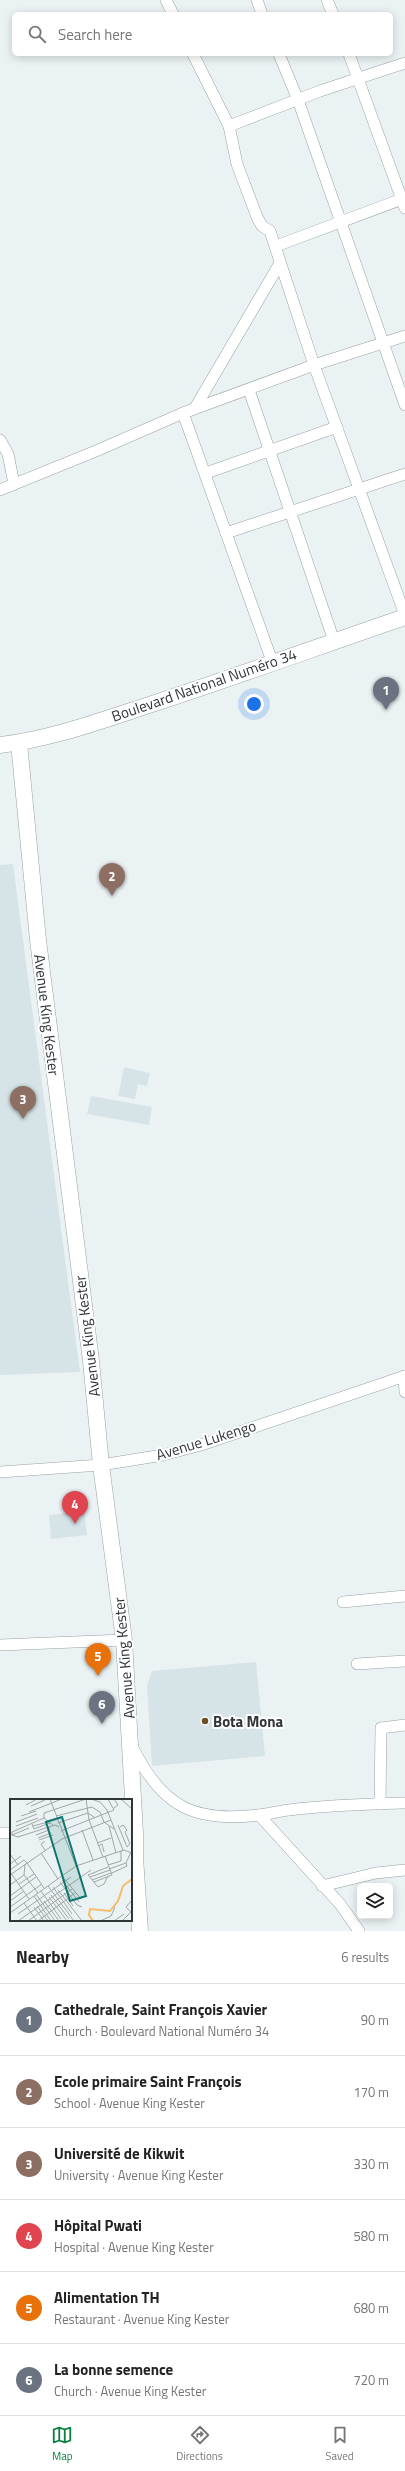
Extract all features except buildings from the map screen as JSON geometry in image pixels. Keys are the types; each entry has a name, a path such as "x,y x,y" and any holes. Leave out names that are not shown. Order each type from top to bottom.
{"street":[{"path":"166,0 172,12"},
{"path":"256,0 261,12"},
{"path":"327,0 332,12"},
{"path":"194,56 229,126 237,164 257,217 262,226 270,231 276,246 280,263 314,365 405,616"},
{"path":"280,56 298,100 405,405"},
{"path":"276,246 341,221 404,202 350,56"},
{"path":"229,126 298,100 405,63"},
{"path":"195,408 280,263"},
{"path":"0,490 96,451 183,412 249,390 314,365 405,336"},
{"path":"249,390 334,641"},
{"path":"183,412 272,661"},
{"path":"206,473 337,427"},
{"path":"0,440 8,454 14,484"},
{"path":"226,533 290,514 405,474"},
{"name":"Boulevard National Numéro 34","path":"0,745 19,743 69,730 236,676 272,661 405,616"},
{"name":"Avenue King Kester","path":"19,743 36,922 91,1361 101,1465 124,1640 132,1799"},
{"path":"404,1376 405,1392"},
{"name":"Avenue Lukengo","path":"0,1472 101,1465 163,1455 201,1445 404,1376"},
{"path":"344,1602 405,1596"},
{"path":"0,1645 124,1640"},
{"path":"357,1664 405,1661"},
{"path":"380,1804 381,1728 405,1725"},
{"path":"130,1743 145,1773 164,1794 177,1803 200,1814 217,1817 259,1815 289,1810 380,1804 405,1804"},
{"name":"Avenue King Kester","path":"132,1802 134,1857 140,1931"},
{"path":"259,1815 340,1904 359,1931"},
{"path":"322,1886 376,1873 405,1870"}],"shaded area":[{"path":"13,864 80,1372 0,1375 0,865"},
{"path":"124,1067 150,1073 147,1086 138,1084 135,1099 118,1096"},
{"path":"91,1096 152,1107 149,1125 87,1114"},
{"path":"84,1511 87,1535 51,1539 49,1515"},
{"name":"Bota Mona","path":"256,1662 265,1756 152,1766 147,1686 152,1671"}],"place":[{"name":"Cathedrale, Saint François Xavier","path":"386,710"},
{"name":"Ecole primaire Saint François","path":"112,896"},
{"name":"Université de Kikwit","path":"23,1119"},
{"name":"Hôpital Pwati","path":"75,1524"},
{"name":"Alimentation TH","path":"98,1676"},
{"name":"Bota Mona","path":"205,1721"},
{"name":"La bonne semence","path":"102,1724"}]}
